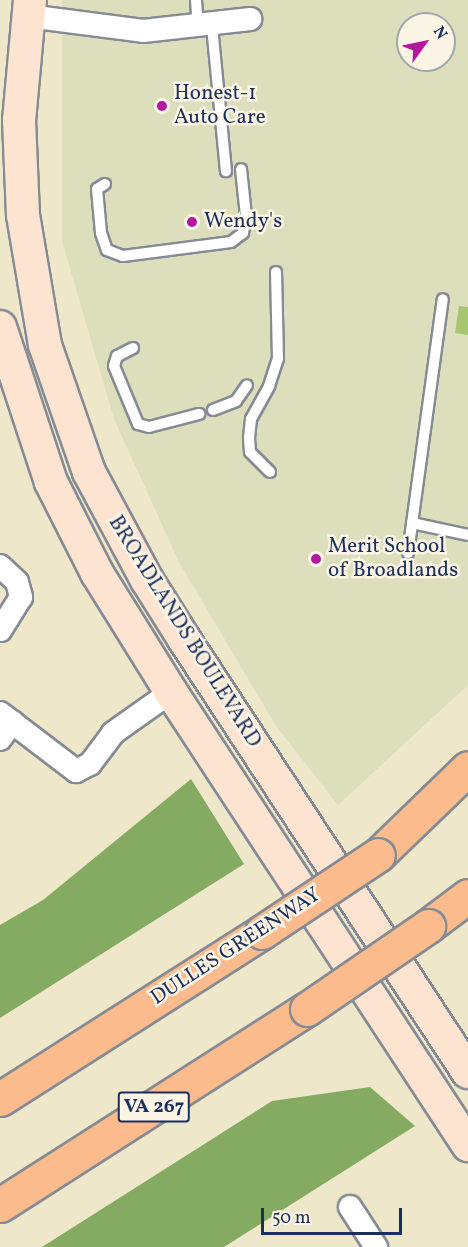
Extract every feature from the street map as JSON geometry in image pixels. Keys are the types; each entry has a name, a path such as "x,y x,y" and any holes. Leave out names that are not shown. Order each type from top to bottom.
{"highway":[{"path":"378,855 468,768"},
{"name":"DULLES GREENWAY","path":"0,1099 262,932 378,855 468,789"},
{"name":"VA 267","path":"0,1205 307,1009 468,897"}],"main road":[{"name":"BROADLANDS BOULEVARD","path":"29,8 19,130 23,216 39,315 54,378 86,463 147,580 468,1072"},
{"path":"0,326 39,315"},
{"name":"BROADLANDS BOULEVARD","path":"0,326 51,482 98,573 171,692 468,1145"}],"street":[{"path":"29,8 143,32 205,27 250,19"},
{"path":"0,566 17,582 21,597 0,630"},
{"path":"4,725 76,771 90,764 113,733 171,692"},
{"path":"350,1207 376,1247"}],"lane":[{"path":"196,0 205,27 226,171"},
{"path":"105,183 97,189 101,233 107,250 123,255 231,242 243,233 246,216 241,169"},
{"path":"270,472 250,452 249,438 251,419 266,393 278,359 276,272"},
{"path":"408,553 442,299"},
{"path":"133,348 117,356 114,366 138,424 149,427 199,414"},
{"path":"213,411 236,400 247,385"},
{"path":"412,522 468,535"}],"shaded area":[{"path":"62,0 468,0 468,685 338,805 276,726 179,562 114,419 62,241"}],"green space":[{"path":"459,306 468,307 468,335 455,333"},
{"path":"191,779 244,864 0,1018 0,925 43,900"},
{"path":"370,1087 415,1126 224,1247 42,1247 272,1101"}],"place":[{"name":"Honest-1 Auto Care","path":"162,106"},
{"name":"Wendy's","path":"192,222"},
{"name":"Merit School of Broadlands","path":"316,559"}]}
